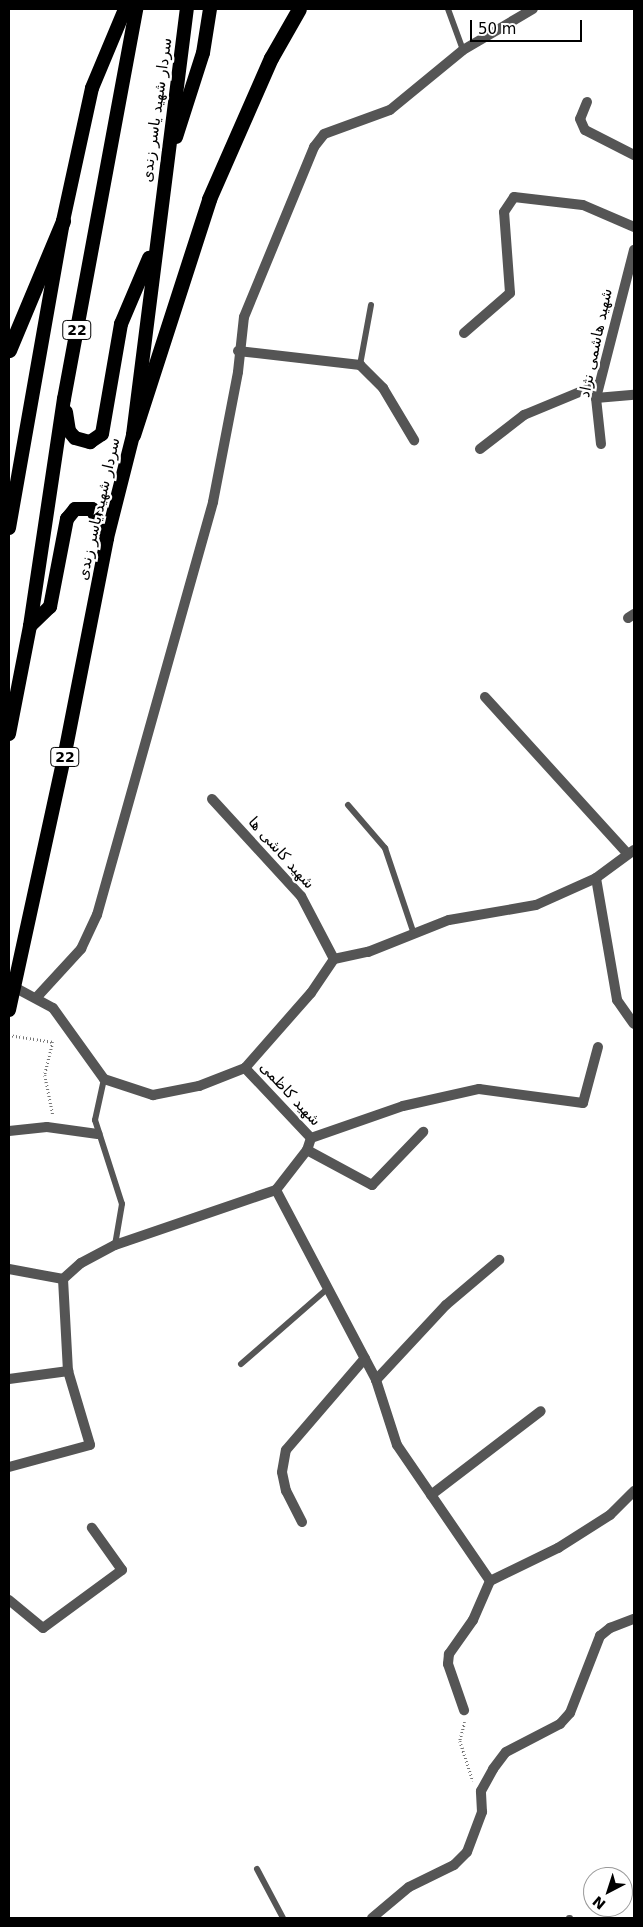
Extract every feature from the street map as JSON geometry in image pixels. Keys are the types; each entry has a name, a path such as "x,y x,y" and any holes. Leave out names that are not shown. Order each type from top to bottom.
{"highway":[{"path":"9,528 63,221 92,88 125,9"},
{"name":"22","path":"9,734 30,626 64,399 136,9"},
{"name":"سردار شهید یاسر زندی","path":"9,1010 107,538 132,435 164,174 187,9"},
{"path":"164,174 203,53 210,9"},
{"path":"132,435 208,199 271,58 299,9"},
{"path":"9,350 63,221"},
{"path":"64,399 69,431 82,441 97,438 102,434 121,324 156,244"},
{"path":"30,626 50,607 68,519 75,509 92,509 107,538"}],"street":[{"path":"36,998 81,949 97,915 213,502 238,372 238,351 244,317 314,147 324,134 390,110 463,50 534,9"},
{"path":"587,102 580,119 585,130 634,155"},
{"path":"464,334 510,293 504,212 514,197 583,205 634,227"},
{"name":"شهید هاشمی نژاد","path":"600,444 596,398 631,270 634,250"},
{"path":"238,351 360,365 383,388 414,440"},
{"path":"480,449 524,415 599,384"},
{"path":"596,398 634,396"},
{"path":"14,987 53,1008 104,1079 153,1095 199,1086 245,1068 312,993 334,959 368,952 413,931 448,920 536,905 596,878 631,852 485,697"},
{"name":"شهید کاشی ها","path":"212,799 302,896 334,959"},
{"path":"596,878 617,1000 634,1024"},
{"path":"311,1138 404,1106 479,1089 583,1103 598,1047"},
{"name":"شهید کاظمی","path":"245,1068 311,1138 307,1150 276,1190"},
{"path":"9,1132 56,1129 98,1134"},
{"path":"307,1150 372,1185 423,1132"},
{"path":"63,1279 82,1263 115,1245 276,1190 376,1380 397,1445 490,1581"},
{"path":"376,1380 446,1305 499,1260"},
{"path":"9,1269 63,1279"},
{"path":"9,1467 90,1445 68,1371 63,1279"},
{"path":"302,1522 286,1491 282,1472 286,1450 365,1358"},
{"path":"9,1379 68,1371"},
{"path":"431,1495 541,1411"},
{"path":"464,1710 448,1664 449,1654 473,1620 490,1581 558,1548 610,1515 634,1491"},
{"path":"9,1600 43,1628 122,1570 92,1528"},
{"path":"372,1918 410,1888 454,1865 467,1852 482,1812 481,1791 493,1769 506,1752 560,1724 570,1713 600,1636 610,1628 634,1619"}],"lane":[{"path":"448,9 463,50"},
{"path":"360,365 371,305"},
{"path":"348,805 385,848 413,931"},
{"path":"104,1079 95,1120 122,1204 115,1245"},
{"path":"241,1364 328,1288"},
{"path":"257,1870 283,1918"}],"path":[{"path":"9,1035 53,1042 45,1075 56,1129"},
{"path":"464,1710 460,1741 475,1786"}]}
